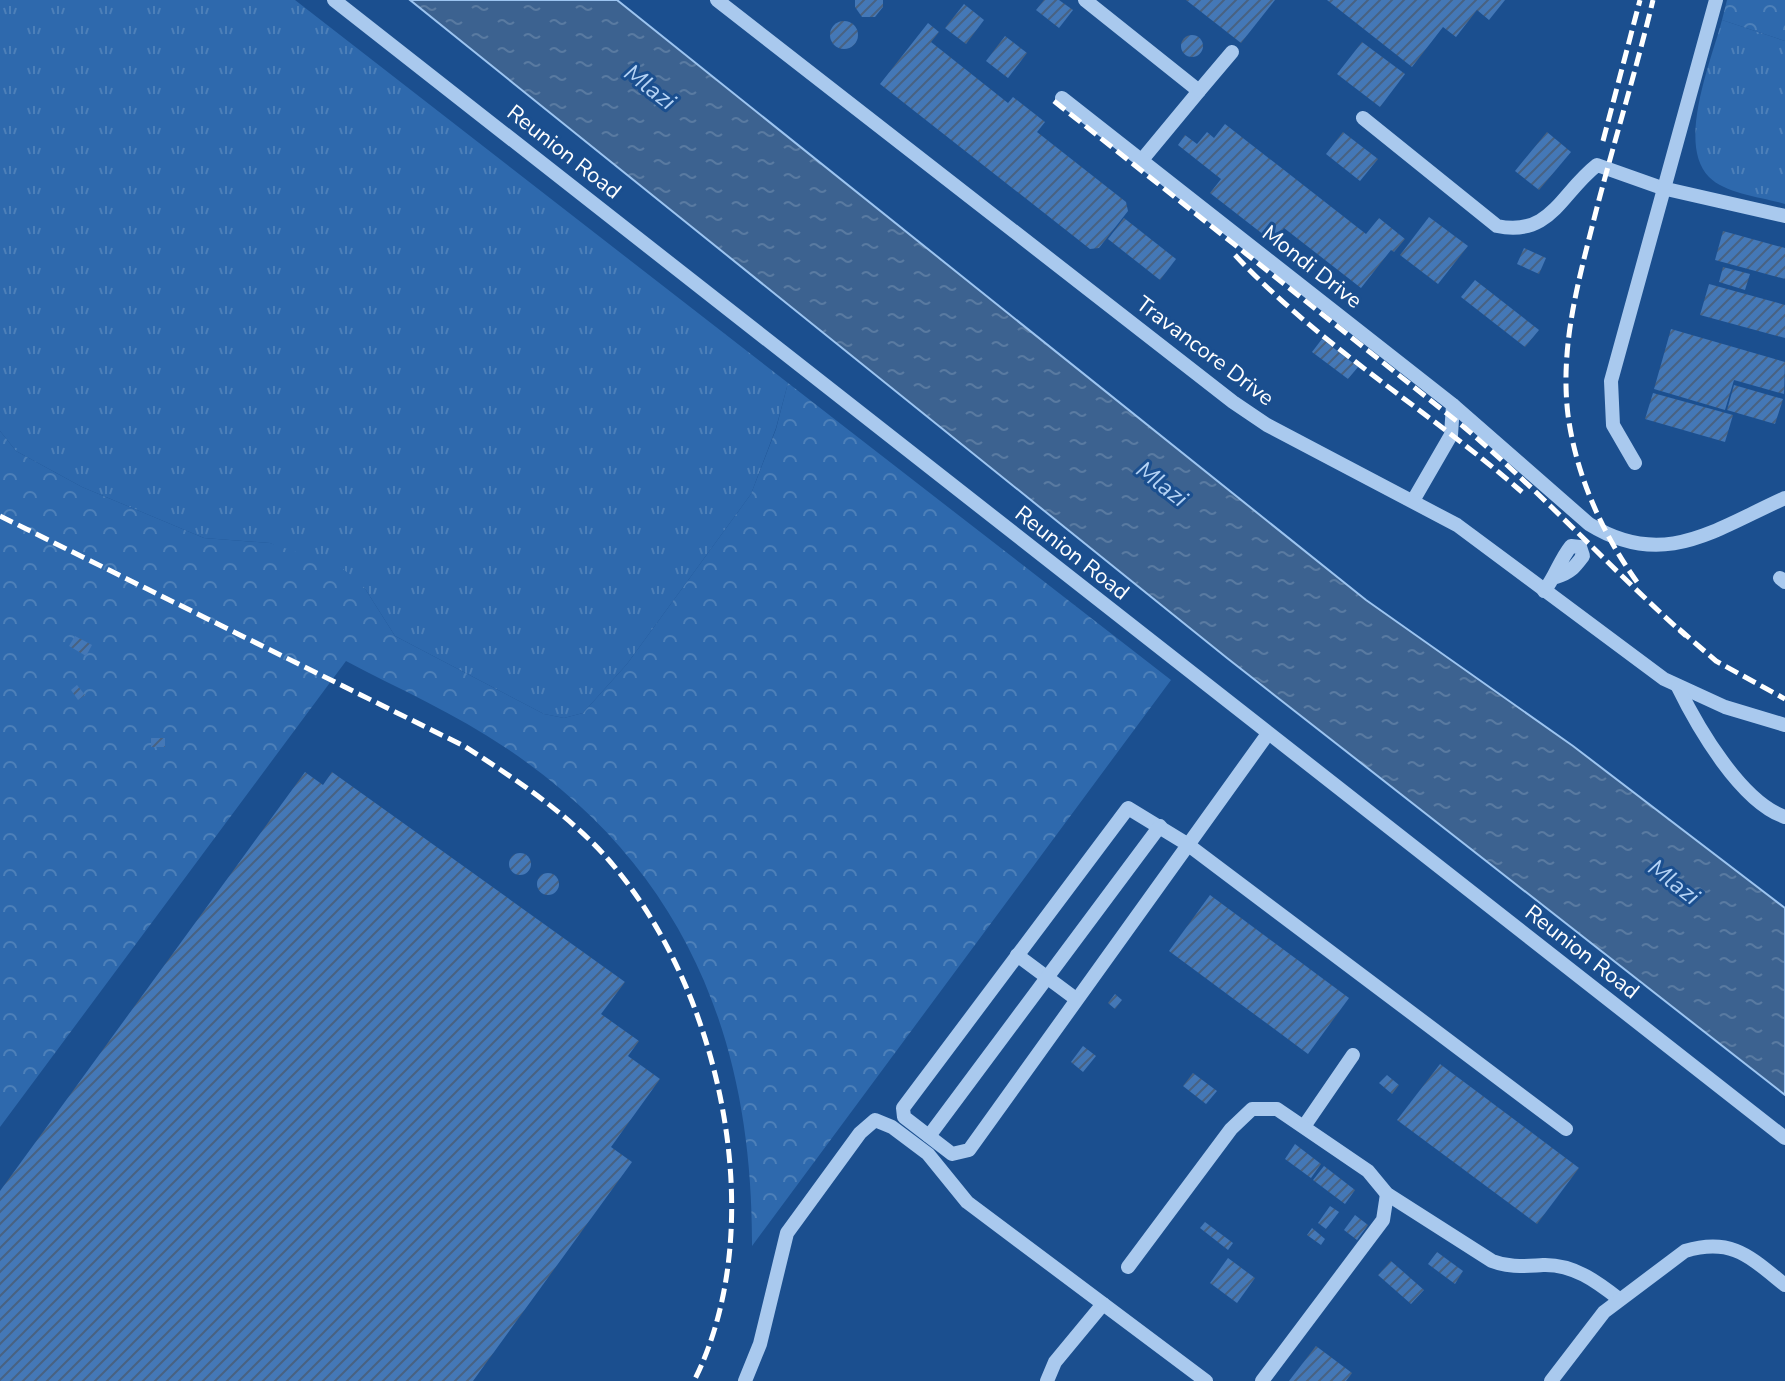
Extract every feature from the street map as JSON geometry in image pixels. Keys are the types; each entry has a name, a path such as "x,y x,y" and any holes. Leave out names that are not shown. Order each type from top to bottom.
{"street":[{"name":"Reunion Road","path":"334,0 1267,735 1785,1138"},
{"name":"Travancore Drive","path":"717,0 1233,402 1364,477 1414,499 1457,525 1637,663 1678,687 1785,725"},
{"path":"1085,0 1199,91"},
{"path":"1635,463 1613,425 1611,381 1716,0"},
{"path":"1141,161 1232,52"},
{"name":"Mondi Drive","path":"1062,98 1453,405 1595,528 1610,537 1644,547 1670,547 1785,498"},
{"path":"1363,118 1497,226 1516,230 1536,225 1597,165 1662,188 1785,216"},
{"path":"1414,499 1451,435 1453,405"},
{"path":"1544,591 1556,577 1557,563 1571,546 1580,547 1595,528"},
{"path":"1678,687 1692,717 1725,763 1759,804 1785,817"},
{"path":"1267,735 1187,844 969,1150 952,1154 904,1117 903,1108 1122,813 1132,808 1187,844 1566,1129"},
{"path":"929,1136 1160,826"},
{"path":"1017,955 1076,999"},
{"path":"1305,1125 1353,1055"},
{"path":"1128,1267 1241,1116 1263,1106 1277,1109 1305,1125 1368,1171 1387,1194 1492,1261 1508,1267 1542,1265 1574,1270 1619,1299"},
{"path":"745,1381 760,1344 787,1233 860,1133 875,1120 892,1127 928,1154 960,1196 1206,1381"},
{"path":"1264,1380 1383,1220 1387,1194"},
{"path":"1551,1381 1591,1326 1619,1299 1636,1290 1685,1251 1716,1245 1730,1247 1748,1256 1785,1285"},
{"path":"1047,1381 1055,1362 1103,1304"}],"green space":[{"path":"0,0 295,0 788,383 776,428 751,494 627,664 583,713 564,718 544,714 395,636 364,587 270,543 204,538 82,487 16,451 0,431"},
{"path":"1727,0 1785,0 1785,41 1722,20"},
{"path":"1722,20 1785,41 1785,204 1716,183 1700,162 1696,144 1699,101"},
{"path":"788,383 1171,680 752,1246 749,1169 739,1097 722,1028 696,963 662,903 620,847 568,795 487,736 346,661 0,1127 0,431 16,451 82,487 204,538 270,543 342,568 364,587 395,636 544,714 564,718 583,713 627,664 751,494 776,429"}],"water":[{"name":"Mlazi","path":"410,0 617,0 1366,600 1573,746 1785,908 1785,1095 1227,658"}],"building":[{"path":"855,0 883,0 883,7 875,17 862,17 855,7"},
{"path":"1044,0 1059,0 1073,10 1059,28 1036,10"},
{"path":"1186,0 1275,0 1241,43"},
{"path":"1327,0 1505,0 1489,20 1477,10 1456,37 1443,27 1412,67"},
{"path":"964,4 984,20 966,44 945,28"},
{"path":"844,21 854,25 858,35 854,45 844,49 834,45 830,35 834,25"},
{"path":"928,23 939,32 931,42 1008,103 1013,97 1045,122 1037,132 1126,202 1128,211 1099,248 1090,249 880,84"},
{"path":"1192,35 1200,38 1203,46 1200,54 1192,57 1184,54 1181,46 1184,38"},
{"path":"1005,36 1027,53 1008,78 986,61"},
{"path":"1362,42 1405,74 1380,107 1337,74"},
{"path":"1225,124 1366,234 1379,218 1405,239 1394,252 1391,250 1361,288 1284,228 1273,242 1210,193 1221,179 1178,145 1185,135 1197,144 1207,132 1214,138"},
{"path":"1343,132 1378,159 1360,181 1326,154"},
{"path":"1547,132 1571,152 1539,190 1515,171"},
{"path":"1429,217 1468,246 1438,284 1400,255"},
{"path":"1124,218 1176,259 1160,280 1108,239"},
{"path":"1723,231 1785,248 1785,279 1715,260"},
{"path":"1524,248 1546,258 1539,274 1517,264"},
{"path":"1723,267 1750,274 1745,290 1719,282"},
{"path":"1475,280 1539,330 1525,347 1461,297"},
{"path":"1709,284 1785,305 1785,338 1700,315"},
{"path":"1671,329 1785,362 1784,394 1734,380 1725,410 1654,389"},
{"path":"1322,339 1358,367 1348,379 1312,352"},
{"path":"1734,385 1783,399 1775,424 1727,410"},
{"path":"1653,393 1733,415 1725,442 1645,419"},
{"path":"75,636 92,645 86,656 69,646"},
{"path":"77,685 85,695 78,700 71,690"},
{"path":"151,738 165,738 165,747 151,747"},
{"path":"305,772 323,785 332,772 625,982 601,1014 639,1041 628,1056 660,1079 611,1147 632,1162 473,1381 0,1381 0,1191"},
{"path":"520,853 528,856 531,864 528,872 520,875 512,872 509,864 512,856"},
{"path":"544,873 552,873 559,884 552,895 544,895 537,888 537,880"},
{"path":"1210,895 1349,998 1308,1054 1169,951"},
{"path":"1115,994 1122,1000 1115,1009 1108,1003"},
{"path":"1083,1046 1096,1056 1083,1072 1071,1062"},
{"path":"1440,1064 1579,1168 1537,1224 1397,1120"},
{"path":"1193,1073 1217,1091 1206,1104 1183,1086"},
{"path":"1387,1075 1399,1085 1392,1094 1379,1083"},
{"path":"1295,1144 1321,1164 1311,1178 1285,1159"},
{"path":"1324,1166 1355,1190 1345,1204 1313,1180"},
{"path":"1330,1206 1339,1212 1326,1229 1318,1223"},
{"path":"1355,1215 1368,1225 1357,1240 1344,1230"},
{"path":"1205,1222 1233,1243 1228,1250 1200,1228"},
{"path":"1312,1228 1325,1239 1321,1245 1307,1235"},
{"path":"1437,1252 1463,1271 1455,1284 1428,1264"},
{"path":"1228,1258 1255,1278 1237,1303 1210,1283"},
{"path":"1391,1261 1424,1290 1411,1304 1378,1275"},
{"path":"1316,1346 1352,1373 1346,1381 1289,1381"}],"railway":[{"path":"1603,141 1640,0"},
{"path":"1637,582 1592,503 1577,460 1568,415 1566,366 1581,270 1653,0"},
{"path":"1054,101 1464,427 1686,636"},
{"path":"1235,255 1302,319 1522,492"},
{"path":"0,516 464,746 557,811 607,858 646,911 679,972 705,1038 722,1109 731,1180 730,1251 718,1319 694,1381"},
{"path":"1679,629 1716,661 1785,699"}]}
